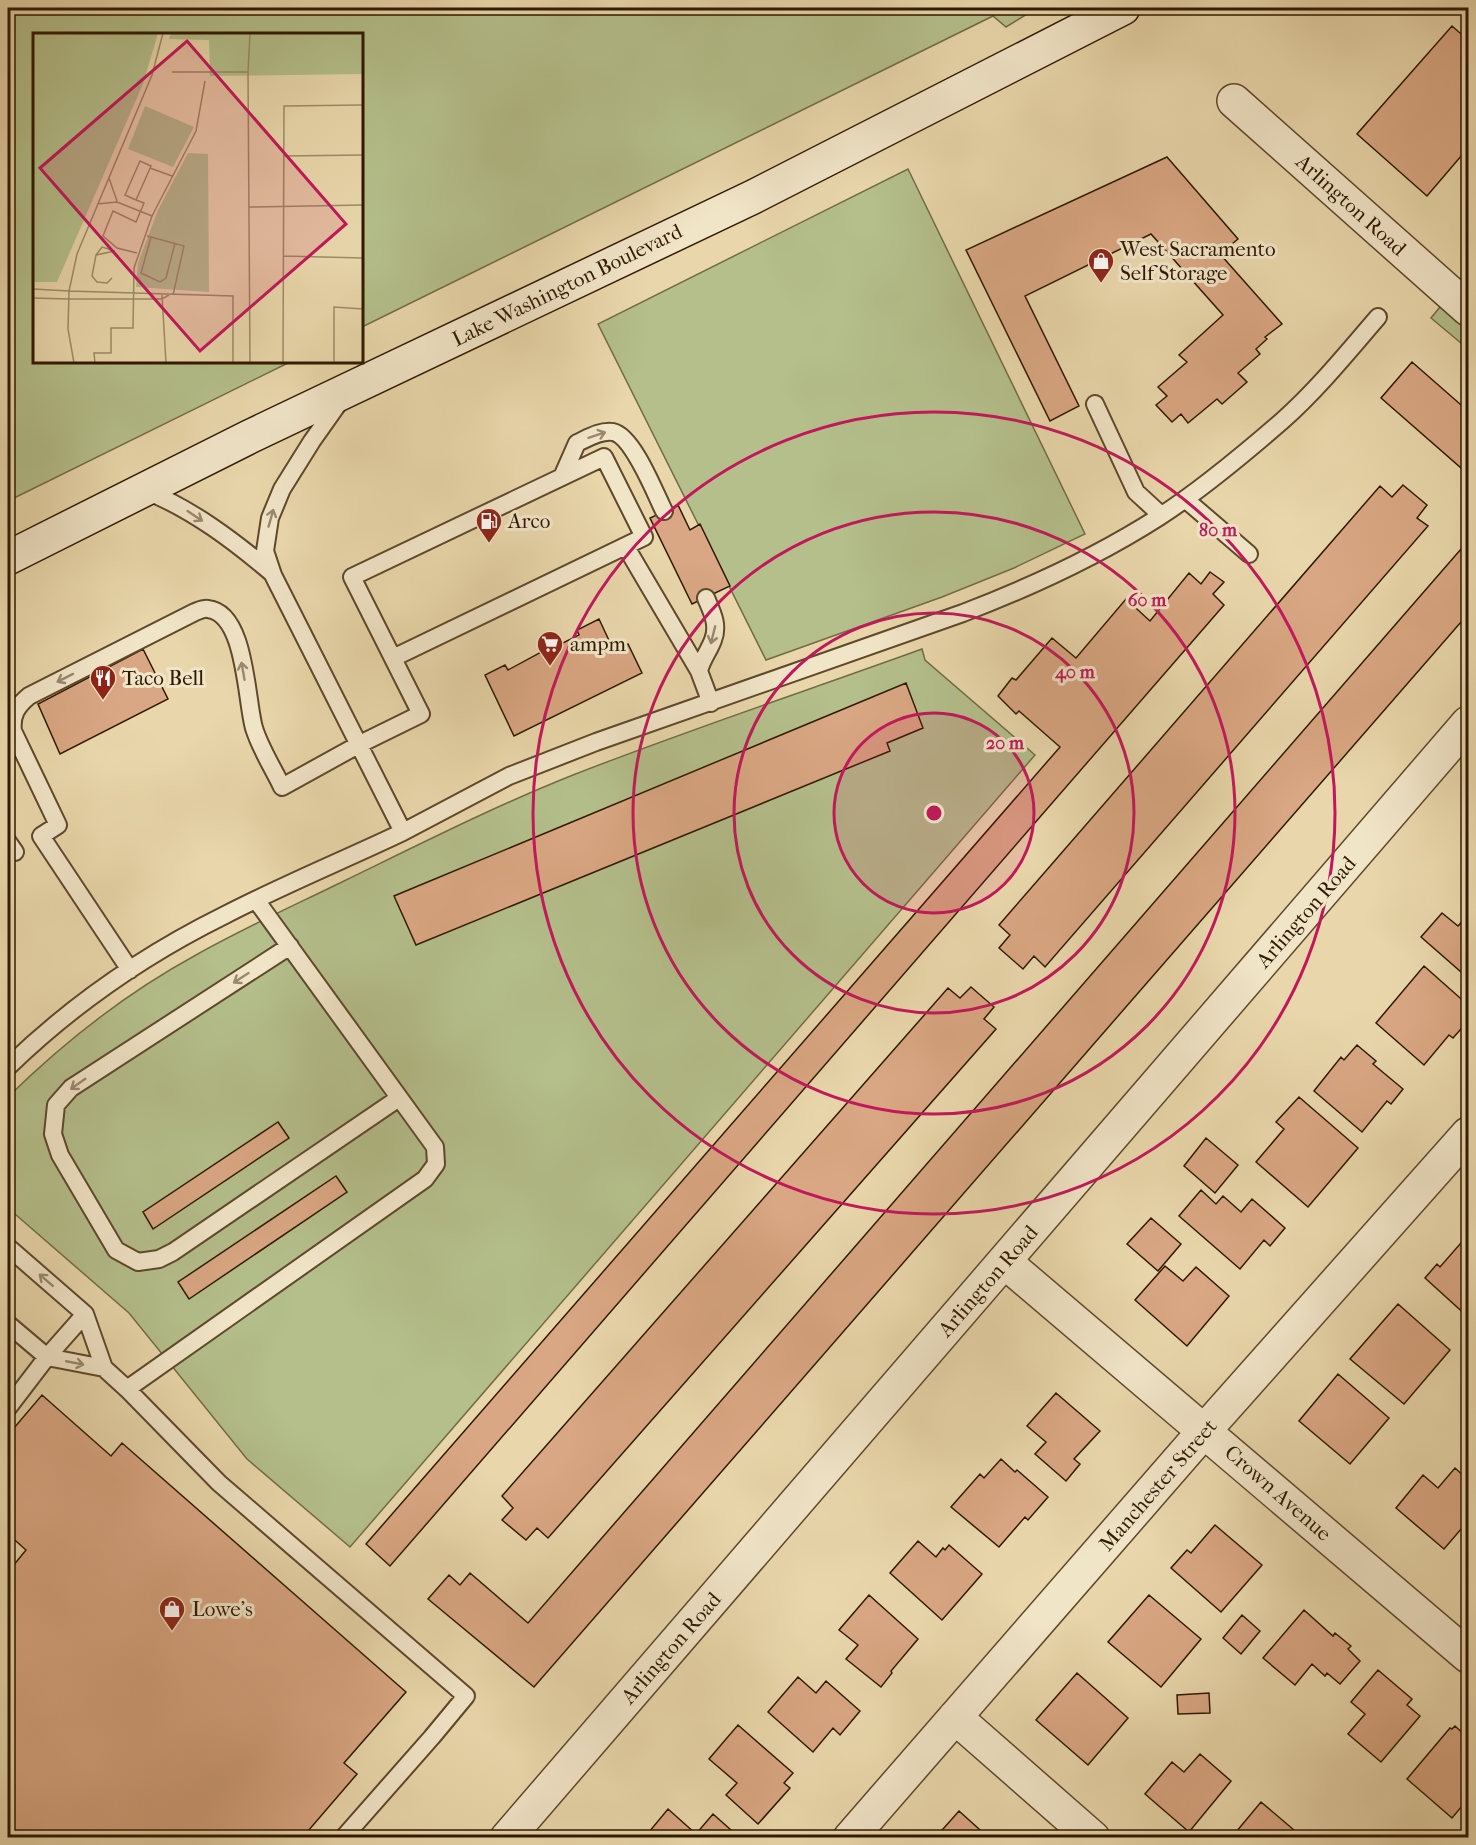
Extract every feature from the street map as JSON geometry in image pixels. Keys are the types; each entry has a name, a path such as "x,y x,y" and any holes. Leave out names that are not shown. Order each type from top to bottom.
{"street":[{"name":"Lake Washington Boulevard","path":"8,558 349,390 753,197 1123,8"},
{"name":"Arlington Road","path":"1234,101 1468,309"},
{"name":"Arlington Road","path":"507,1838 1468,723"},
{"name":"Manchester Street","path":"850,1838 1205,1430 1465,1146"},
{"name":"Crown Avenue","path":"1005,1262 1468,1656"},
{"path":"955,1717 1093,1838"}],"lane":[{"path":"8,1067 70,1013 130,970 224,915 404,832 509,776 596,742 963,613 1022,590 1074,565 1185,499 1282,421 1324,380 1378,317"},
{"path":"349,390 312,441 282,489 270,518 265,551 273,574 404,832"},
{"path":"1095,404 1136,492 1161,515"},
{"path":"562,477 577,443 602,432 614,432 623,437 633,450 664,511"},
{"path":"130,970 41,836 58,825 12,730 13,714 19,704 29,696 195,612 207,609 219,613 231,624 238,641 254,729 282,787 358,745 421,714 352,577 604,457 644,537 393,658"},
{"path":"144,490 173,501 246,551 273,574"},
{"path":"1185,499 1249,554"},
{"path":"626,547 699,671 711,702"},
{"path":"699,671 701,661 713,640 716,627 706,598"},
{"path":"127,1389 425,1179 436,1164 435,1147 256,900"},
{"path":"290,946 71,1088 56,1105 53,1134 60,1155 116,1250 138,1262 159,1259 173,1252 399,1098"},
{"path":"8,1247 85,1314 104,1368 219,1483 466,1696 343,1838"},
{"path":"8,1408 46,1357 85,1314"},
{"path":"8,1324 46,1357 104,1368"}],"green space":[{"path":"8,8 1037,8 1006,27 993,16 363,327 363,33 33,33 33,363 288,363 8,501"},
{"path":"908,169 1085,534 1014,568 942,597 766,660 598,324"},
{"path":"1468,273 1468,349 1431,318"},
{"path":"922,649 925,660 1035,755 350,1547 247,1459 129,1313 8,1208 8,1097 51,1057 98,1019 171,969 270,917 515,799 660,742"}],"building":[{"path":"1452,26 1468,40 1468,148 1427,196 1357,134"},
{"path":"1167,157 1238,239 1220,254 1282,324 1265,337 1267,339 1256,349 1260,354 1238,373 1247,382 1222,404 1217,399 1188,423 1181,414 1172,422 1156,405 1167,396 1158,387 1187,362 1179,355 1223,315 1151,234 1025,296 1079,406 1050,421 966,250"},
{"path":"1412,362 1468,411 1468,474 1381,398"},
{"path":"1403,485 1427,505 1417,518 1428,526 1045,967 1034,956 1023,969 999,948 1010,935 999,925 1380,486 1392,497"},
{"path":"678,505 690,530 700,524 730,586 692,604 650,518"},
{"path":"1468,541 1468,614 534,1687 428,1599 449,1575 460,1585 470,1573 528,1623"},
{"path":"1210,572 1224,582 1213,594 1224,605 390,1566 366,1544 1060,747 1019,711 1016,714 998,696 1012,678 1016,680 1052,638 1076,658 1126,599 1150,621 1189,573 1201,584"},
{"path":"599,619 614,651 628,644 642,673 514,736 485,675 505,665 508,670 556,644 557,646 579,635 577,630"},
{"name":"Taco Bell","path":"143,649 168,699 60,754 38,704"},
{"path":"906,683 923,728 887,743 890,751 416,945 394,896"},
{"path":"1442,913 1458,926 1468,915 1468,978 1421,937"},
{"path":"1424,966 1468,1005 1468,1021 1453,1038 1449,1035 1424,1065 1376,1023"},
{"path":"971,987 994,1007 984,1019 996,1029 548,1538 537,1528 526,1540 502,1520 513,1508 502,1496 948,988 960,998"},
{"path":"1357,1045 1376,1061 1373,1064 1403,1089 1391,1104 1387,1101 1362,1132 1314,1091 1341,1057 1344,1060"},
{"path":"1299,1097 1358,1148 1308,1207 1256,1162 1284,1129 1276,1122"},
{"path":"278,1122 289,1138 153,1229 143,1212"},
{"path":"1206,1138 1238,1165 1215,1193 1184,1166"},
{"path":"336,1176 347,1192 189,1299 178,1282"},
{"path":"1201,1190 1216,1204 1223,1196 1241,1212 1252,1199 1285,1228 1270,1246 1264,1240 1240,1269 1179,1216"},
{"path":"1151,1218 1181,1244 1158,1271 1127,1244"},
{"path":"1467,1236 1468,1317 1425,1278 1437,1264 1440,1267"},
{"path":"1165,1266 1183,1281 1196,1267 1229,1296 1187,1346 1135,1300"},
{"path":"1398,1304 1450,1350 1404,1404 1350,1359"},
{"path":"1338,1374 1389,1418 1350,1464 1299,1421"},
{"path":"1056,1393 1100,1431 1074,1459 1080,1464 1066,1481 1035,1454 1046,1442 1027,1426"},
{"name":"Lowe's","path":"42,1395 111,1456 122,1443 406,1692 344,1763 357,1774 302,1838 8,1838 8,1572 26,1550 8,1534 8,1435"},
{"path":"1001,1459 1048,1497 1028,1520 1025,1517 999,1547 951,1507 980,1474 984,1478"},
{"path":"1455,1468 1468,1480 1468,1521 1444,1549 1396,1508 1423,1475 1438,1488"},
{"path":"1215,1525 1262,1565 1221,1612 1171,1568 1187,1550 1191,1553"},
{"path":"918,1541 936,1557 943,1548 945,1550 949,1545 982,1574 942,1620 890,1573"},
{"path":"869,1595 918,1639 891,1671 892,1673 881,1687 846,1659 858,1645 839,1630"},
{"path":"1149,1595 1201,1639 1161,1687 1108,1642"},
{"path":"1304,1610 1333,1636 1335,1633 1351,1646 1348,1649 1360,1661 1340,1684 1327,1673 1325,1676 1312,1664 1295,1685 1263,1658"},
{"path":"1242,1615 1260,1631 1241,1654 1223,1638"},
{"path":"1378,1670 1412,1699 1407,1705 1420,1716 1381,1762 1348,1734 1365,1714 1351,1702"},
{"path":"1077,1673 1128,1718 1088,1765 1036,1720"},
{"path":"798,1677 816,1693 826,1681 860,1711 840,1735 833,1728 813,1752 768,1712"},
{"path":"1209,1693 1210,1713 1178,1714 1177,1695"},
{"path":"738,1725 793,1773 784,1783 790,1788 758,1824 726,1795 737,1783 709,1759"},
{"path":"1455,1726 1468,1738 1468,1799 1452,1818 1407,1779 1450,1728"},
{"path":"1200,1754 1231,1781 1189,1832 1145,1794 1172,1762 1184,1772"},
{"path":"1261,1802 1294,1830 1287,1838 1231,1838"},
{"path":"668,1809 696,1834 713,1814 740,1838 644,1838"},
{"path":"959,1811 989,1838 935,1838"}],"place":[{"name":"West Sacramento Self Storage","path":"1101,284"},
{"name":"Arco","path":"489,544"},
{"name":"ampm","path":"550,667"},
{"name":"Taco Bell","path":"103,701"},
{"name":"Lowe's","path":"172,1632"}]}
